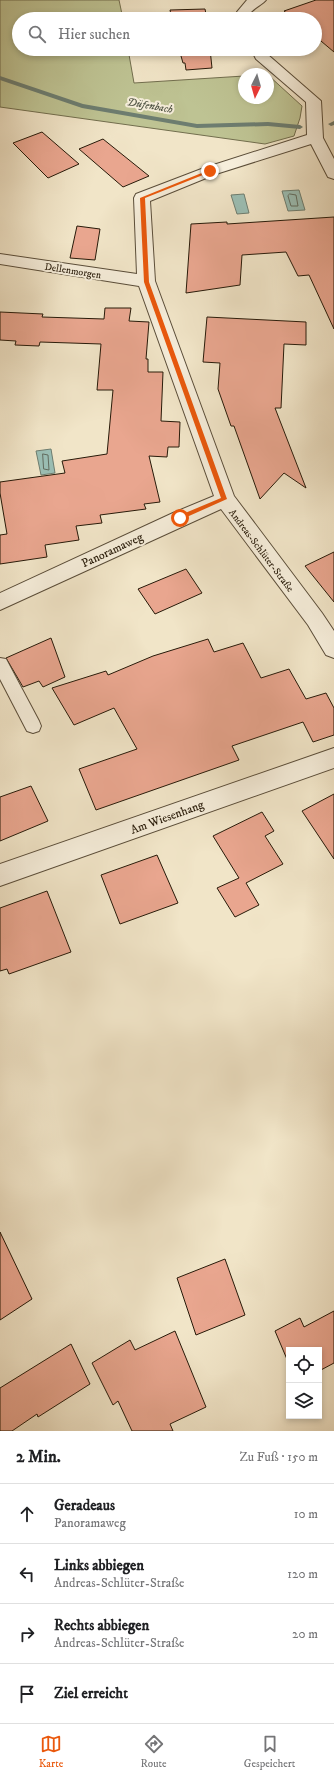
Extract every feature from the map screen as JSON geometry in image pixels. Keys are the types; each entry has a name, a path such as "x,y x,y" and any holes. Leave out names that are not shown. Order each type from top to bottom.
{"street":[{"path":"248,12 253,2 260,0"},
{"path":"261,56 313,101 315,138 334,174"},
{"name":"Andreas-Schlüter-Straße","path":"315,138 210,171 142,198 146,282 224,499 315,619 334,649"},
{"name":"Dellenmorgen","path":"0,259 146,282"},
{"name":"Panoramaweg","path":"0,602 224,499"},
{"name":"Am Wiesenhang","path":"0,875 334,758"}],"lane":[{"path":"0,664 33,726"}],"green space":[{"path":"0,0 119,0 122,12 12,12 12,56 129,56 134,83 238,76 238,104 274,104 274,80 302,106 294,136 265,144 0,107"}],"water":[{"path":"299,190 305,210 288,211 282,191"},
{"path":"244,194 249,213 237,214 231,195"},
{"path":"51,449 55,473 41,475 36,451"}],"building":[{"path":"316,0 334,0 334,52 322,42 322,12 284,11"},
{"path":"205,9 206,12 170,12 170,10"},
{"path":"181,56 211,56 212,68 186,70 185,63 183,63"},
{"path":"42,132 79,164 48,178 13,143"},
{"path":"103,139 149,176 123,187 79,149"},
{"path":"334,217 334,329 309,275 298,276 286,252 242,255 240,285 186,293 191,224 227,222 227,224"},
{"path":"77,226 100,229 95,260 70,258"},
{"path":"105,308 131,308 129,321 149,322 146,359 148,359 148,372 163,372 161,421 180,422 179,447 168,447 167,457 149,456 160,502 144,504 146,509 100,515 102,523 76,526 79,540 45,545 47,557 0,564 0,535 7,534 0,493 0,482 65,473 62,461 107,454 113,390 97,390 101,344 40,342 39,346 15,345 16,341 0,340 0,312 43,314 42,317 104,319"},
{"path":"207,317 306,322 306,345 284,344 281,408 275,408 306,488 284,473 260,499 234,426 231,426 218,389 220,363 203,362"},
{"path":"334,552 334,602 305,566"},
{"path":"186,569 202,593 155,614 138,589"},
{"path":"51,638 65,677 43,687 39,681 23,687 6,658"},
{"path":"208,639 214,652 243,643 261,678 289,669 306,699 326,693 334,708 334,735 313,742 303,722 232,746 239,760 96,810 79,769 137,749 114,708 74,725 52,688 106,671 108,675 153,656"},
{"path":"31,786 48,821 0,841 0,797"},
{"path":"334,794 334,859 302,811"},
{"path":"262,812 274,831 265,836 283,864 246,883 259,905 235,917 217,888 239,878 213,836"},
{"path":"157,855 178,903 120,924 101,875"},
{"path":"47,891 71,952 9,974 7,969 0,971 0,908"},
{"path":"0,1232 32,1299 0,1320"},
{"path":"225,1259 245,1315 196,1335 177,1278"},
{"path":"334,1311 334,1363 322,1369 322,1347 286,1347 286,1357 275,1331 300,1318 304,1327"},
{"path":"175,1331 206,1407 170,1424 173,1431 132,1431 118,1401 113,1405 92,1363 130,1340 135,1350"},
{"path":"71,1344 90,1384 38,1417 37,1414 12,1431 0,1431 0,1388"}],"waterway":[{"name":"Düfenbach","path":"0,78 82,106 197,126 268,124 300,127"}],"route":[{"path":"180,518 224,499 146,282 142,198 210,171"}]}
